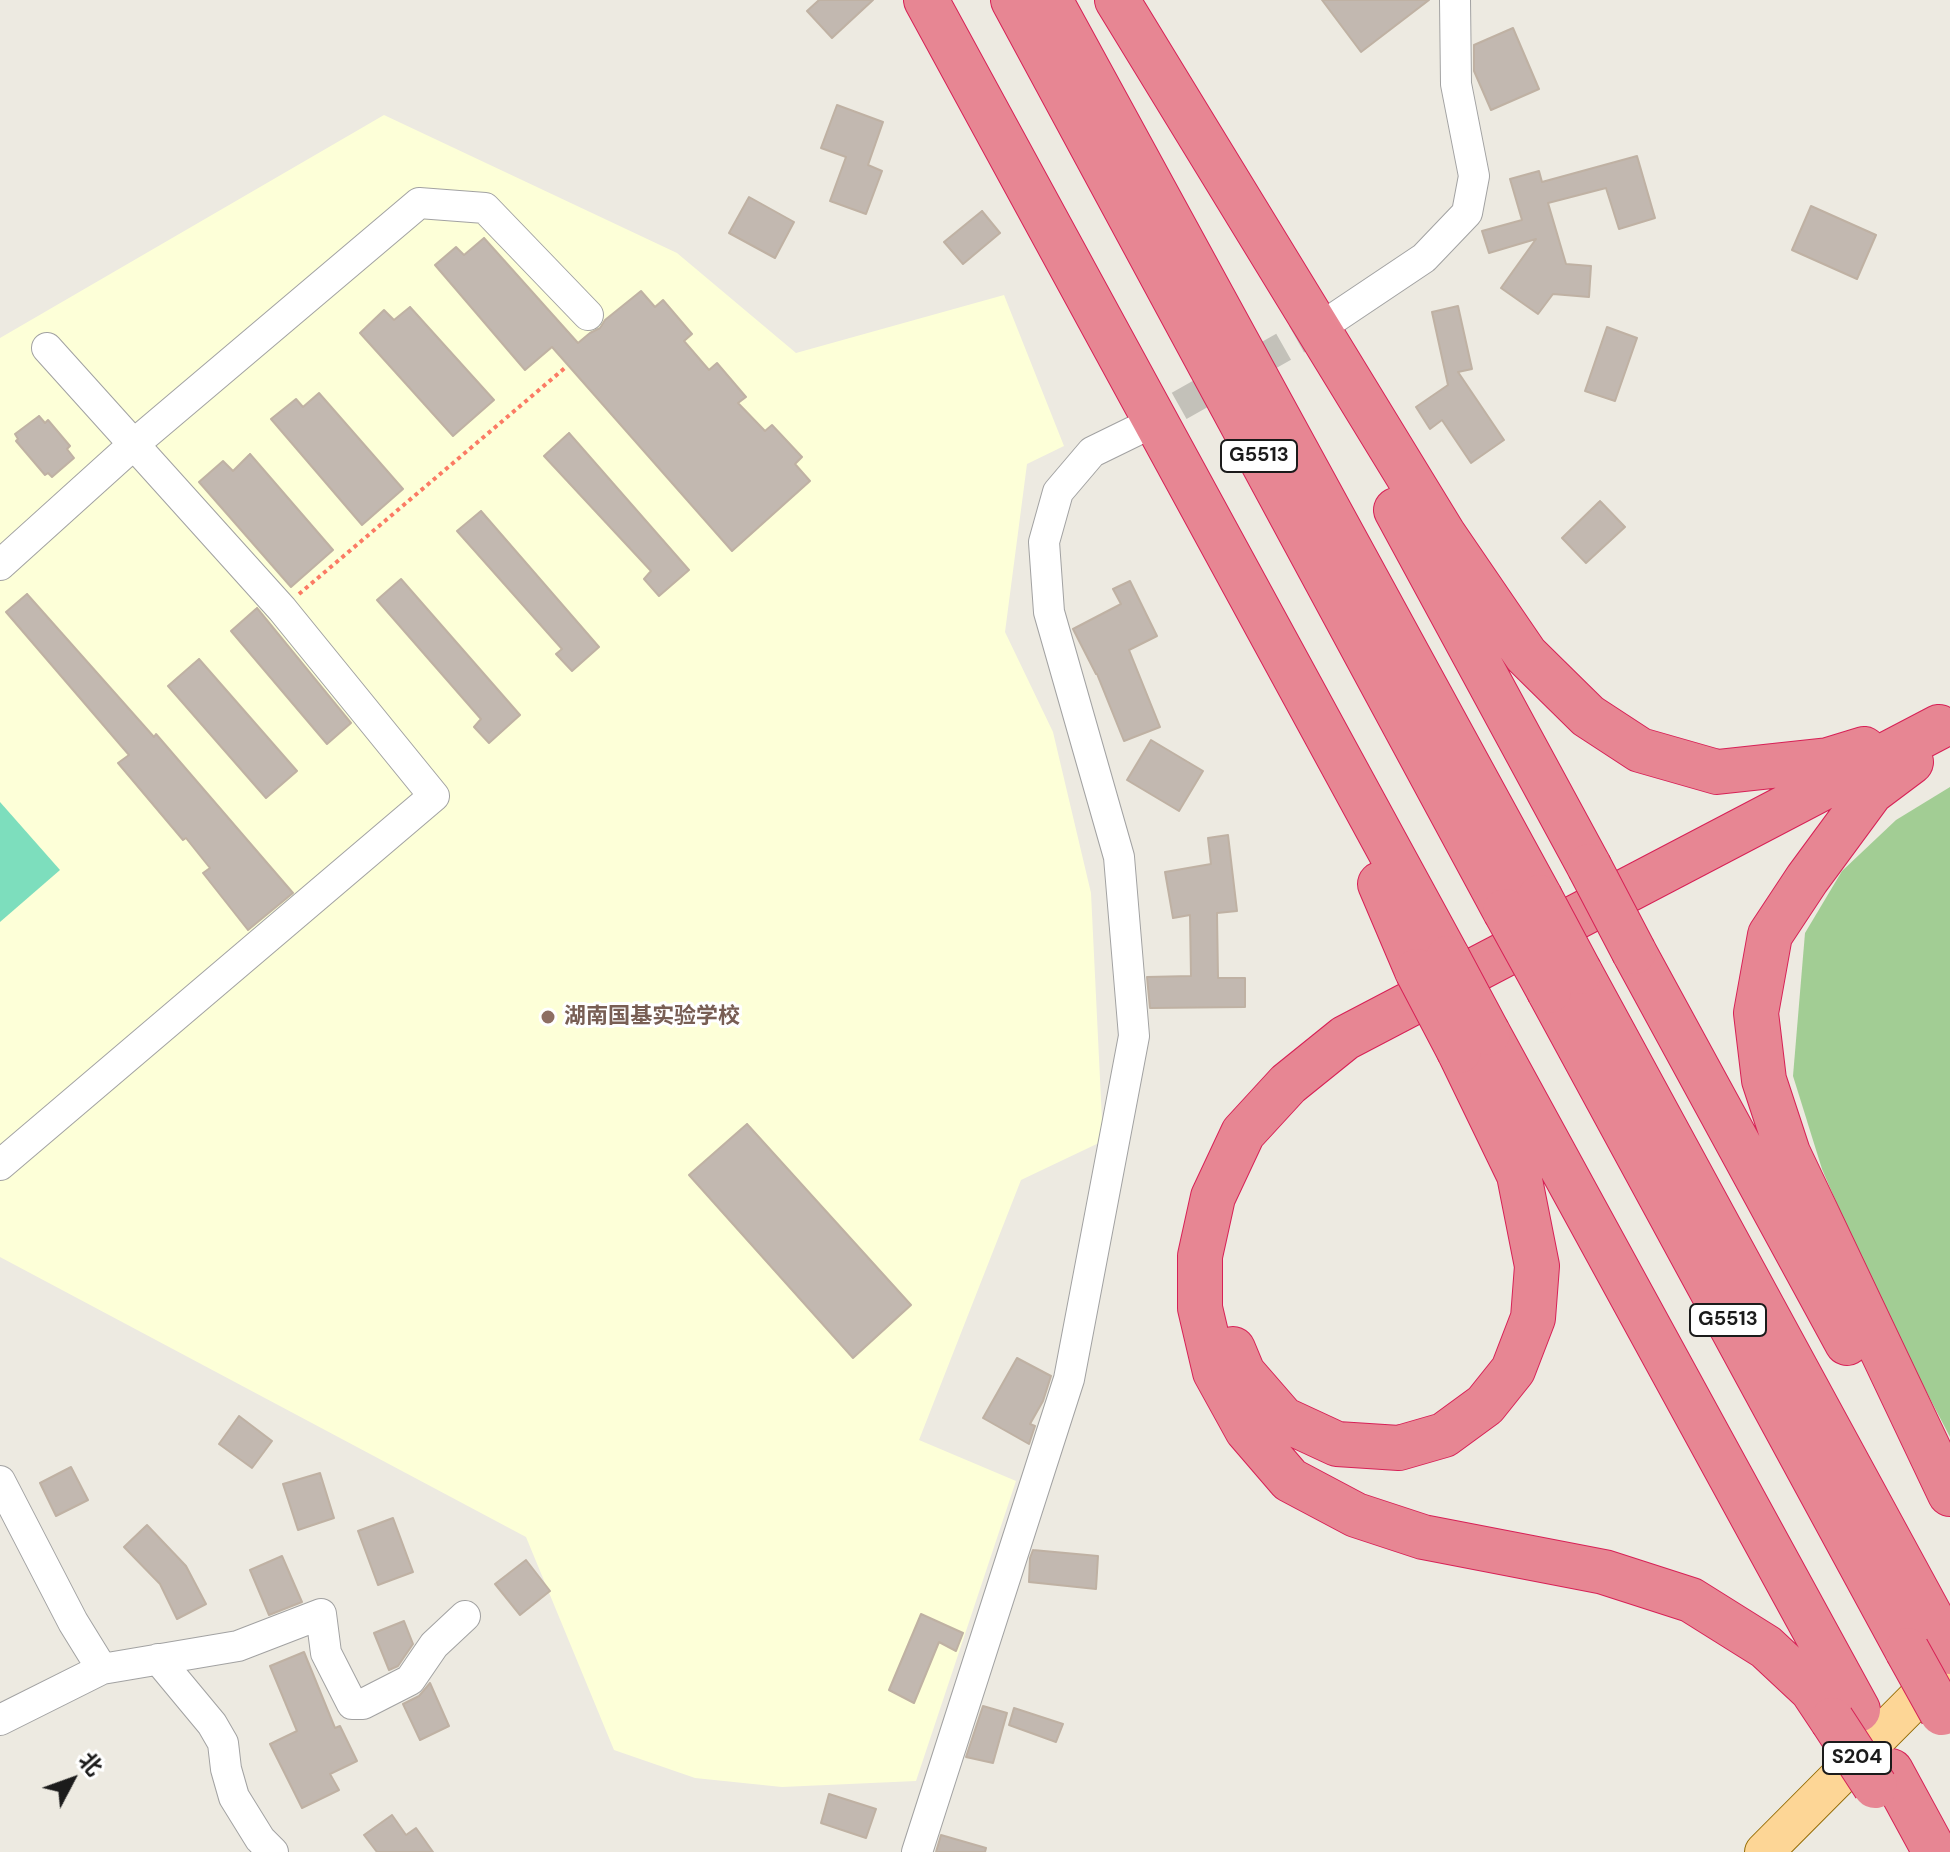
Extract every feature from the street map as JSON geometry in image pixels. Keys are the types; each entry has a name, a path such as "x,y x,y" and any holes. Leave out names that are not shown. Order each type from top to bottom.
{"highway":[{"path":"926,0 1279,647 1433,965 1474,1042 1845,1715 1883,1779 1935,1852"},
{"name":"G5513","path":"1013,0 1936,1648 1946,1720"},
{"name":"G5513","path":"1050,0 1522,904"},
{"path":"1116,0 1444,535 1526,655 1588,716 1640,750 1717,772 1828,760 1946,728"},
{"path":"1116,0 1328,384 1950,1531"},
{"path":"1946,728 1871,792 1807,879 1770,935 1756,1013 1764,1080 1788,1153 1950,1494"},
{"path":"1845,1715 1812,1690 1766,1647 1691,1600 1604,1572 1423,1537 1356,1515 1290,1480 1247,1430 1215,1372 1200,1308 1200,1256 1213,1197 1243,1133 1288,1084 1345,1038 1946,728"},
{"path":"1474,1042 1519,1175 1537,1266 1533,1318 1513,1370 1485,1405 1444,1435 1399,1448 1337,1444 1283,1419 1243,1373 1220,1315 1216,1263 1230,1200 1263,1142 1301,1101 1363,1052 1871,792"},
{"path":"1883,1779 1916,1852"}],"main road":[{"name":"S204","path":"1764,1852 1936,1648"}],"street":[{"path":"1333,319 1424,258 1467,213 1474,176 1456,84 1455,0"},
{"path":"0,565 133,445 419,203 485,208 588,315"},
{"path":"0,1165 434,796 282,609 47,348"},
{"path":"917,1852 1069,1379 1134,1036 1119,857 1049,612 1044,542 1058,492 1092,452 1135,431"},
{"path":"0,1481 73,1622 102,1669"},
{"path":"0,1720 102,1669 238,1646 321,1614 326,1653 352,1704 363,1704 410,1680 434,1645 465,1616"},
{"path":"158,1659 212,1724 223,1743 234,1797 260,1839 273,1852"}],"path":[{"path":"282,609 566,367"}],"shaded area":[{"name":"湖南国基实验学校","path":"384,115 677,253 796,353 1004,295 1064,446 1027,464 1005,632 1053,732 1091,893 1103,1141 1021,1180 919,1440 1016,1481 916,1781 782,1787 695,1778 614,1750 526,1537 0,1257 0,338"}],"green space":[{"path":"1950,787 1950,1437 1878,1299 1822,1169 1793,1076 1805,933 1842,871 1896,820"},
{"path":"0,802 60,870 0,922"}],"building":[{"path":"819,0 873,0 832,38 807,11"},
{"path":"1322,0 1429,0 1361,52"},
{"path":"1513,28 1539,89 1491,110 1474,71 1474,45"},
{"path":"837,105 883,122 868,165 882,171 866,214 830,201 846,157 821,148"},
{"path":"1637,156 1655,218 1619,229 1606,188 1548,203 1566,264 1591,266 1589,297 1553,294 1538,314 1501,288 1536,239 1489,253 1482,231 1522,220 1510,179 1539,171 1542,182"},
{"path":"749,197 794,222 775,258 729,233"},
{"path":"1811,206 1876,235 1857,279 1792,250"},
{"path":"982,211 1000,233 963,264 944,242"},
{"path":"484,238 578,343 600,328 605,320 641,291 655,307 663,300 692,334 684,341 709,370 717,363 746,397 738,403 765,431 772,425 802,457 795,464 810,481 732,551 552,347 525,370 435,265 456,247 464,255"},
{"path":"1458,306 1472,369 1458,372 1504,440 1471,463 1442,420 1430,429 1416,407 1448,385 1432,312"},
{"path":"410,307 494,400 453,436 360,333 384,310 394,320"},
{"path":"1607,327 1637,338 1615,401 1585,391"},
{"path":"319,393 403,489 362,525 271,419 296,399 303,407"},
{"path":"39,416 45,423 48,420 70,446 67,449 74,458 52,477 48,473 45,475 16,441 15,434"},
{"path":"569,433 689,570 659,596 644,579 651,571 544,456"},
{"path":"250,454 333,550 291,587 199,482 223,461 233,471"},
{"path":"1600,501 1625,527 1586,563 1562,538"},
{"path":"481,511 599,647 572,671 556,654 562,649 457,531"},
{"path":"401,579 520,715 489,743 474,727 481,719 377,600"},
{"path":"1130,581 1157,636 1129,650 1160,727 1124,741 1097,674 1073,629 1121,604 1113,589"},
{"path":"27,594 154,737 156,734 293,893 248,930 203,873 210,868 118,763 129,755 6,612"},
{"path":"257,608 351,723 327,744 231,631"},
{"path":"199,659 297,771 266,798 168,686"},
{"path":"1151,740 1203,771 1179,811 1127,780"},
{"path":"1228,835 1237,911 1217,913 1218,978 1245,978 1245,1007 1150,1008 1147,977 1191,976 1190,915 1173,918 1165,872 1211,864 1208,838"},
{"path":"747,1124 911,1305 853,1358 689,1175"},
{"path":"1017,1358 1051,1376 1043,1401 1030,1424 1035,1426 1029,1444 983,1418"},
{"path":"239,1416 272,1441 252,1468 219,1444"},
{"path":"71,1467 88,1500 56,1516 40,1483"},
{"path":"320,1473 334,1518 298,1530 283,1484"},
{"path":"393,1518 413,1572 378,1585 358,1531"},
{"path":"147,1525 186,1566 206,1604 177,1619 160,1584 124,1547"},
{"path":"1033,1550 1098,1556 1096,1589 1029,1582"},
{"path":"282,1556 302,1602 269,1615 250,1570"},
{"path":"526,1560 550,1591 520,1615 495,1584"},
{"path":"921,1614 963,1633 956,1651 939,1642 914,1703 889,1690"},
{"path":"404,1621 413,1644 398,1666 389,1670 374,1633"},
{"path":"304,1652 335,1728 340,1726 357,1761 330,1774 339,1790 302,1808 270,1744 297,1731 270,1666"},
{"path":"430,1683 449,1726 420,1740 403,1704 419,1696"},
{"path":"983,1706 1007,1713 993,1763 966,1757"},
{"path":"1014,1708 1063,1724 1056,1742 1009,1725"},
{"path":"829,1794 876,1809 866,1838 821,1823"},
{"path":"392,1815 406,1835 416,1828 433,1852 377,1852 364,1835"},
{"path":"941,1835 986,1848 985,1852 936,1852"}],"tunnel":[{"path":"1140,428 1331,320"}],"place":[{"name":"湖南国基实验学校","path":"548,1017"}]}
